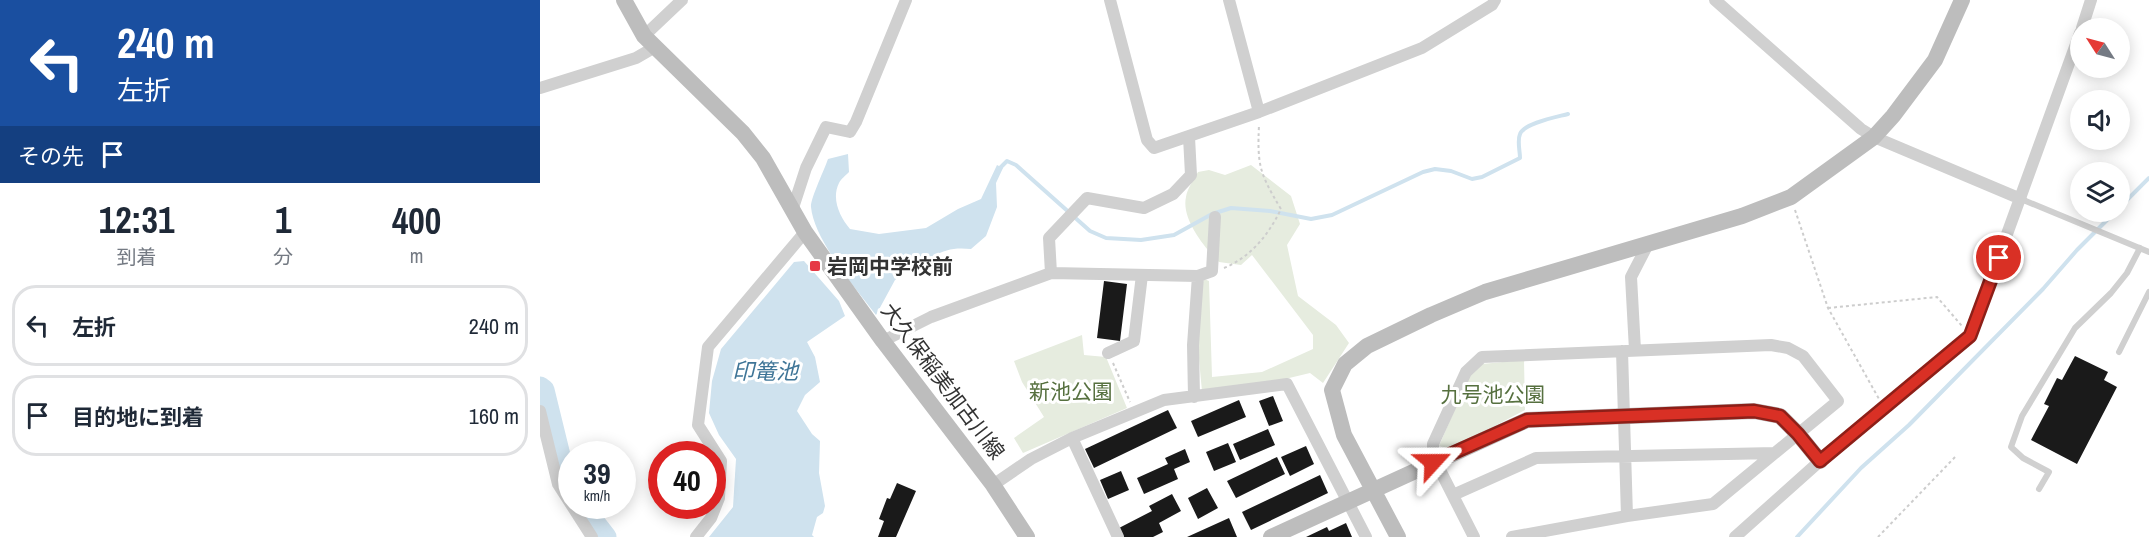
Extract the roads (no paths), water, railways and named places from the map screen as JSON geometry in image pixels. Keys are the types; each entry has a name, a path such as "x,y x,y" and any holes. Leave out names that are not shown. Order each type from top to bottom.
{"street":[{"name":"大久保稲美加古川線","path":"624,0 650,41 743,133 764,158 805,232 883,341 993,485 1027,537"},
{"path":"540,88 636,58 682,0"},
{"path":"792,211 807,168 826,128 850,132 856,122 906,0"},
{"path":"1110,0 1147,140 1154,148 1260,112 1422,48 1492,5 1495,0"},
{"path":"1229,0 1260,112"},
{"path":"1715,0 1861,129 1874,137 2021,200"},
{"path":"1398,537 1344,435 1332,390 1345,364 1367,346 1485,292 1742,216 1791,197 1874,137 1893,116 1935,60 1962,0"},
{"path":"2085,18 2091,0"},
{"path":"1735,537 1820,461 1970,336 2070,61"},
{"path":"1051,273 1049,238 1087,198 1144,208 1173,194 1191,175 1189,138"},
{"path":"883,341 931,317 1051,273 1198,276 1212,271 1215,218"},
{"path":"696,537 711,518 719,498 721,461 698,424 708,347 805,232"},
{"path":"1635,350 1631,277 1648,244"},
{"path":"1108,353 1134,341 1142,275"},
{"path":"1194,397 1193,345 1198,276"},
{"path":"1474,537 1441,472 1433,462 1433,444 1466,372 1482,357 1771,345 1788,348 1803,356 1838,401 1713,504 1627,516 1512,537"},
{"path":"1622,351 1627,516"},
{"path":"993,485 1031,459 1072,438 1164,400 1287,384 1366,537"},
{"path":"540,411 558,484 588,536"},
{"path":"1271,537 1527,420 1754,411 1780,416 1820,461"},
{"path":"1072,438 1118,537"},
{"path":"1453,495 1536,458 1775,453"}],"lane":[{"path":"2021,200 2149,252"},
{"path":"2039,489 2049,472 2023,458 2011,447 2022,416 2075,328 2111,293 2127,273 2140,248"},
{"path":"2119,352 2149,292"}],"water":[{"path":"848,154 849,172 840,182 836,195 840,213 850,229 879,234 926,228 958,209 981,199 997,165 1003,168 996,183 997,207 986,236 971,249 954,249 940,253 928,261 917,274 907,271 895,280 876,315 828,249 814,220 811,207 828,159"},
{"name":"印篭池","path":"804,261 839,301 845,316 807,342 815,357 820,382 805,395 797,411 812,434 820,441 819,473 825,506 823,513 817,517 812,535 814,537 709,537 723,519 726,519 733,507 736,459 726,445 726,441 719,435 709,413 712,381 721,349 794,262"}],"waterway":[{"path":"998,170 1007,161 1016,165 1090,231 1106,238 1141,240 1174,235 1212,214 1231,208 1270,211 1311,219 1332,215 1423,172 1435,169 1451,171 1472,179 1482,177 1520,158 1519,140 1523,130 1541,121 1568,114"},
{"path":"2130,197 2149,178"},
{"path":"1797,537 1861,468 1909,425 2043,289 2105,222"},
{"path":"540,387 544,390 558,447"},
{"path":"592,519 606,537"}],"place":[{"name":"岩岡中学校前","path":"815,266"}],"park label":[{"name":"新池公園","path":"1071,391"},
{"name":"九号池公園","path":"1493,394"}]}
